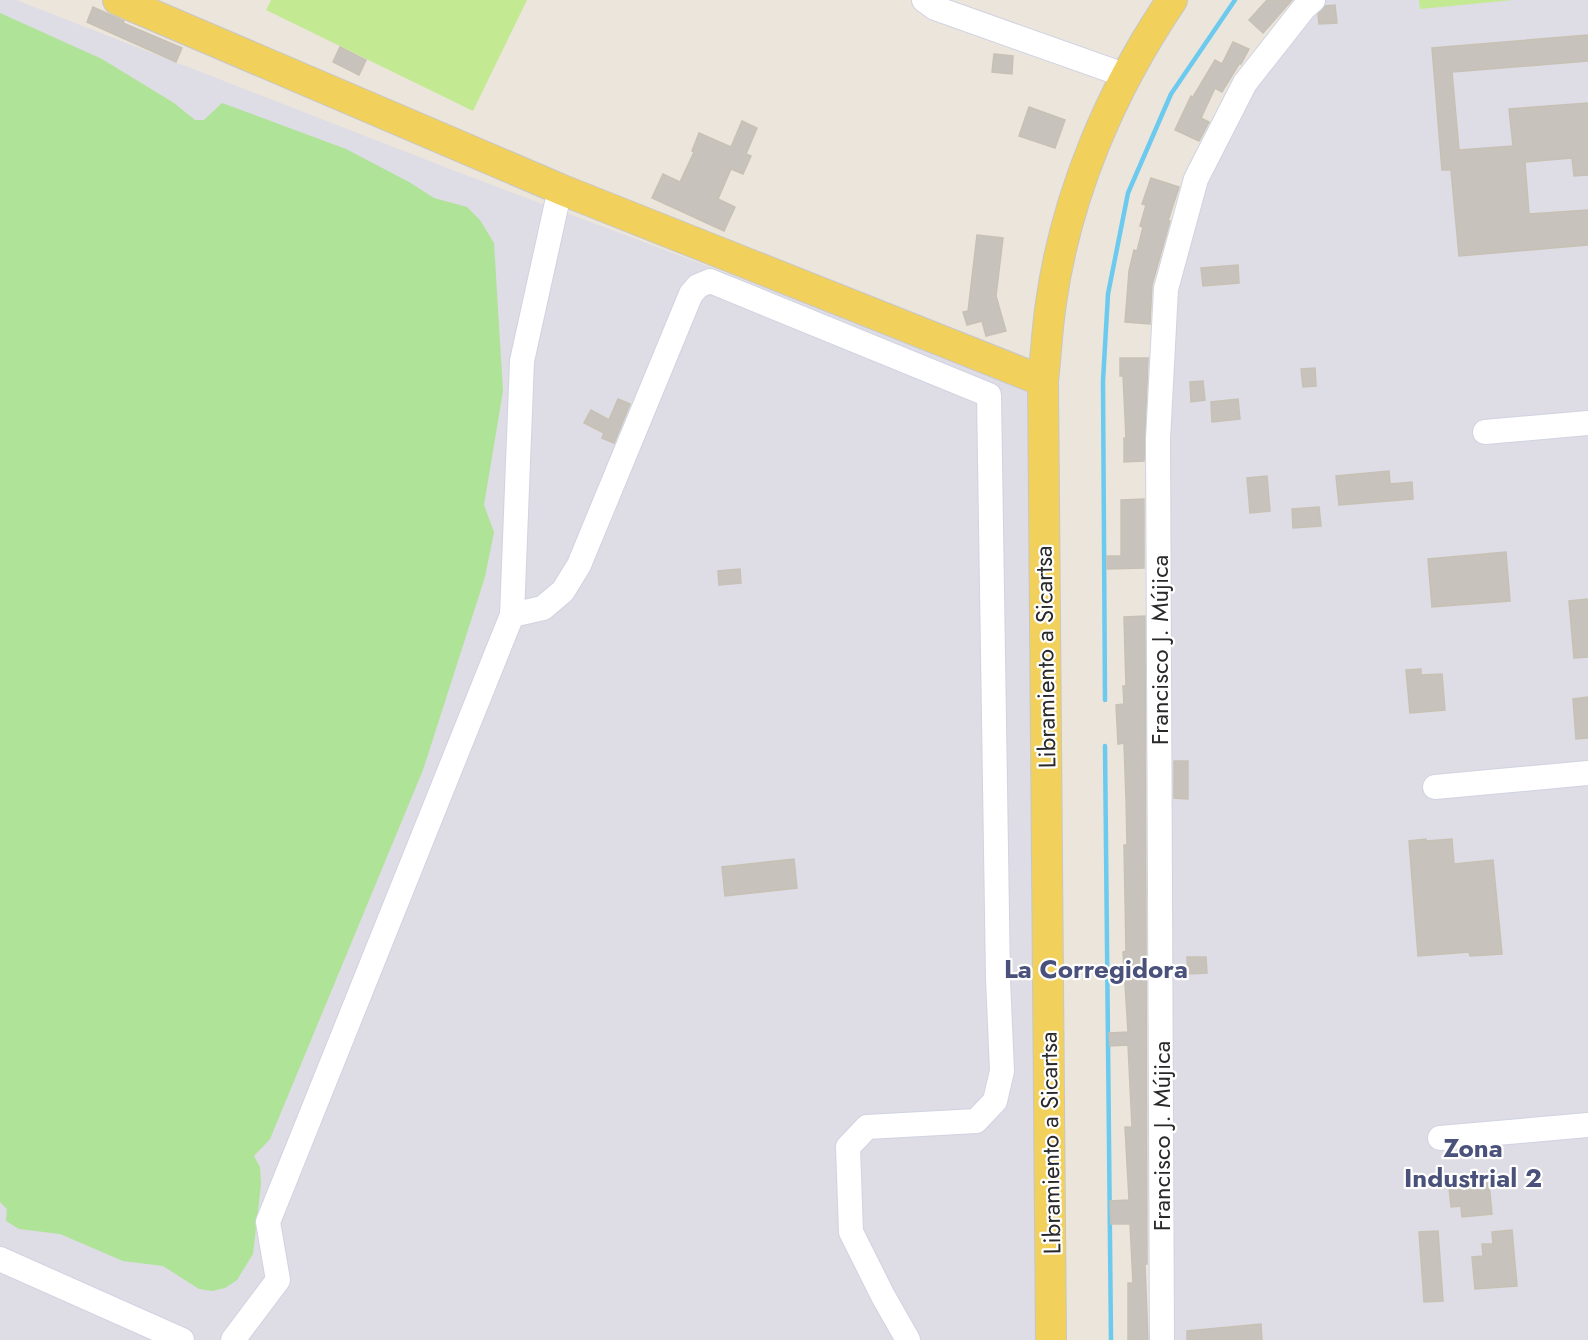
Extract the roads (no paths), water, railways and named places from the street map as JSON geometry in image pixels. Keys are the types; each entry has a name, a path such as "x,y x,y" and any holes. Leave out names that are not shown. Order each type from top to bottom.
{"main road":[{"path":"118,0 560,189 1043,381"},
{"name":"Libramiento a Sicartsa","path":"1051,1340 1043,381 1051,302 1068,224 1099,129 1168,2"}],"street":[{"path":"924,0 934,8 1127,76"},
{"name":"Francisco J. Mújica","path":"1162,1340 1158,439 1166,289 1196,179 1245,83 1312,0"},
{"path":"232,1340 278,1280 268,1222 512,615 522,361 560,189"},
{"path":"512,615 543,608 563,591 579,565 691,294 698,286 710,281 989,395 998,967 1002,1071 995,1101 976,1121 867,1127 848,1147 851,1232 908,1340"},
{"path":"1485,432 1588,423"},
{"path":"1435,787 1588,773"},
{"path":"1440,1138 1588,1125"},
{"path":"0,1259 182,1340"}],"waterway":[{"path":"1105,700 1103,381 1108,294 1128,193 1171,94 1235,0"},
{"path":"1105,746 1111,1340"}],"district":[{"name":"La Corregidora","path":"1096,969"},
{"name":"Zona Industrial 2","path":"1473,1163"}]}
